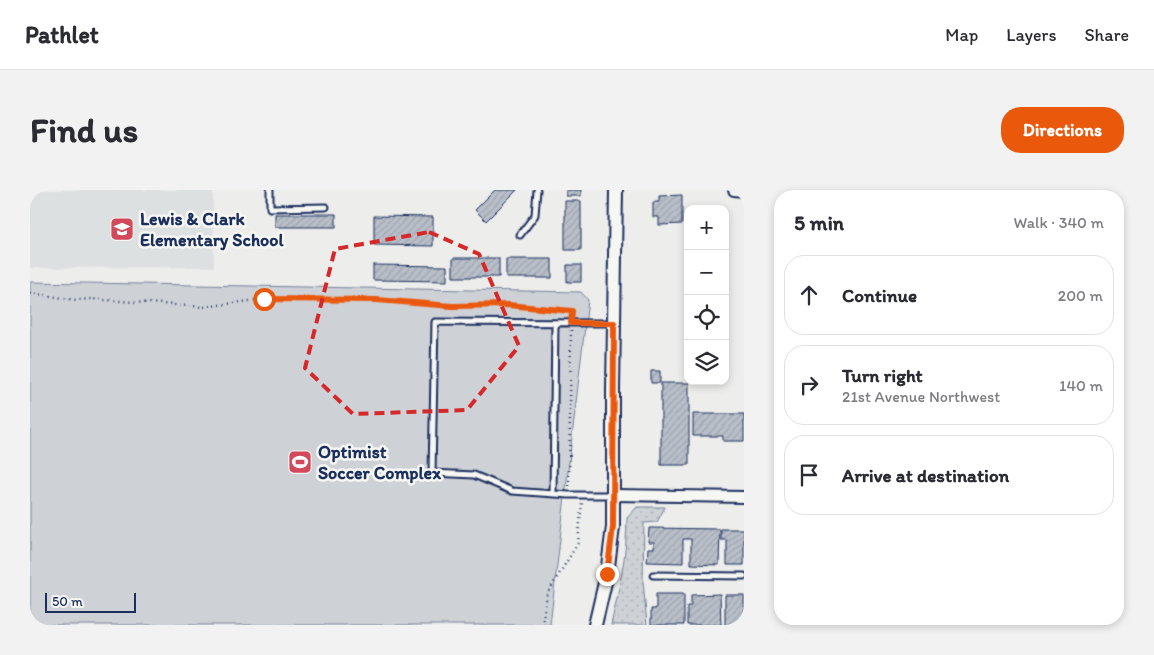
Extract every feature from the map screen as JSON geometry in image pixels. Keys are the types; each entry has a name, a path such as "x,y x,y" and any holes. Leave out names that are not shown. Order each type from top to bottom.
{"street":[{"path":"595,625 610,554 613,527 616,190"},
{"path":"734,190 744,191"},
{"path":"614,495 744,497"}],"lane":[{"path":"270,190 270,208 326,207"},
{"path":"520,235 535,215 537,190"},
{"path":"614,323 435,322 432,473 474,475 512,491 583,496 614,495"},
{"path":"553,494 555,323"},
{"path":"653,575 744,576"}],"path":[{"path":"30,293 77,300 92,299 204,307 264,299 377,300 452,306 508,305 572,311 568,495"},
{"path":"542,625 547,594 578,543 583,496"}],"highlighted area":[{"path":"429,232 479,254 519,346 467,410 353,414 305,368 335,249"}],"shaded area":[{"name":"Lewis & Clark Elementary School","path":"30,190 213,190 214,267 30,268"},
{"name":"Optimist Soccer Complex","path":"30,282 581,292 588,300 550,625 30,625"},
{"path":"637,507 665,507 657,522 644,523 643,581 647,625 611,625 624,559 627,518"}],"building":[{"path":"495,190 517,190 486,221 475,210"},
{"path":"566,190 581,190 581,196 566,196"},
{"path":"682,195 682,224 659,225 659,217 653,217 653,202 659,202 659,196"},
{"path":"565,201 581,201 581,250 565,250"},
{"path":"275,214 336,214 336,227 275,227"},
{"path":"374,216 433,217 433,246 374,245"},
{"path":"453,258 499,258 499,277 453,277"},
{"path":"506,259 552,259 552,278 506,278"},
{"path":"373,265 447,266 447,281 373,280"},
{"path":"567,265 581,265 581,282 567,282"},
{"path":"651,371 660,371 660,383 651,383"},
{"path":"661,383 684,383 684,385 689,385 689,465 661,465"},
{"path":"693,414 744,414 744,441 723,441 723,436 693,436"},
{"path":"649,528 720,529 719,565 691,564 691,539 683,539 683,563 647,562 648,548 654,548 654,542 648,542"},
{"path":"721,529 744,529 744,565 727,565 727,540 721,540"},
{"path":"656,594 684,594 684,625 651,625 651,609 656,609"},
{"path":"720,594 721,625 687,625 687,606 691,606 691,595"},
{"path":"725,595 744,595 744,625 725,625"}],"place":[{"name":"Lewis & Clark Elementary School","path":"122,229"},
{"name":"Optimist Soccer Complex","path":"300,462"}],"route":[{"path":"264,299 377,300 452,306 508,305 572,311 571,323 614,323 614,495 613,527 607,574"}]}
